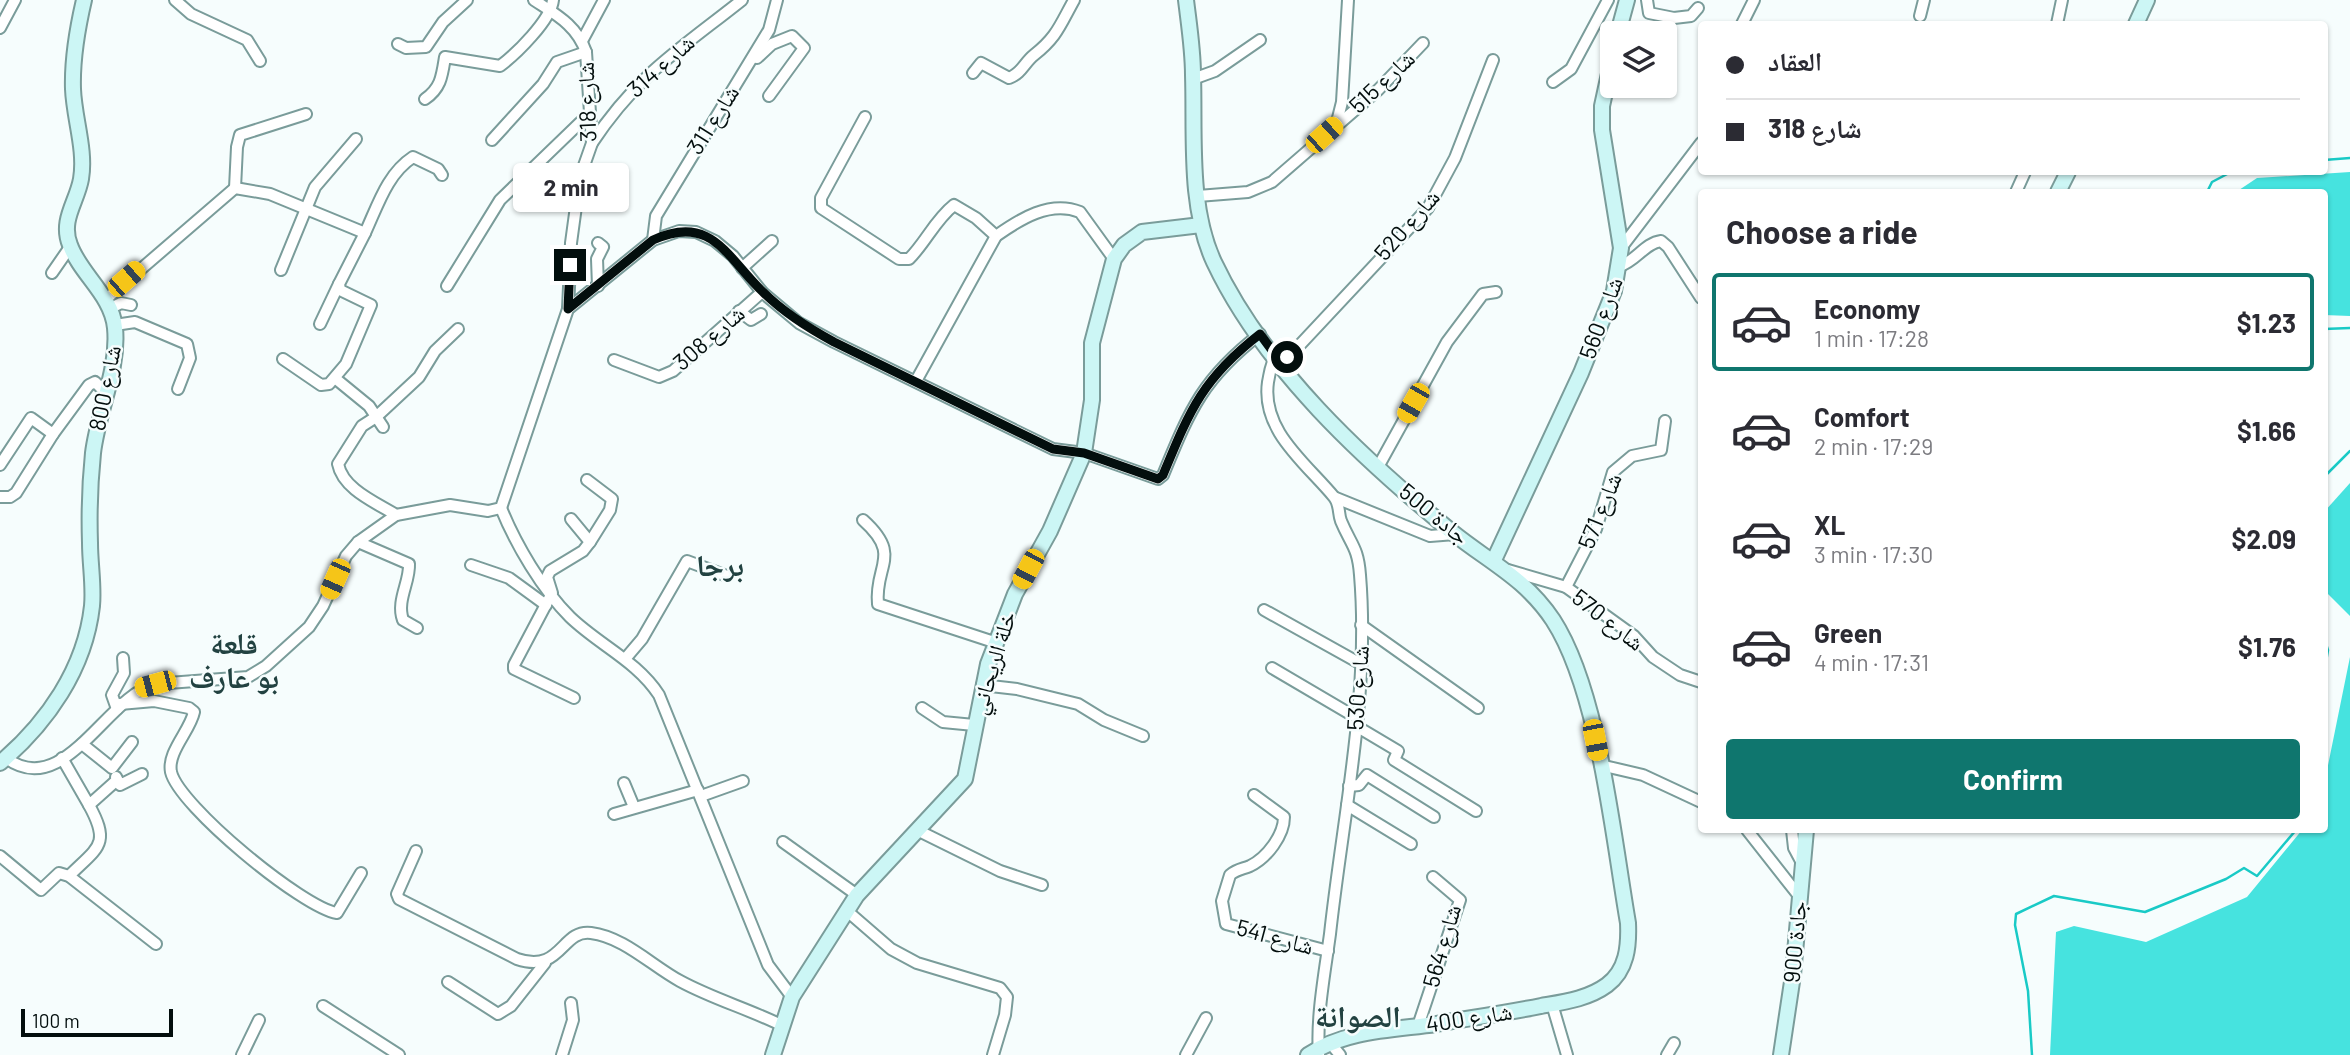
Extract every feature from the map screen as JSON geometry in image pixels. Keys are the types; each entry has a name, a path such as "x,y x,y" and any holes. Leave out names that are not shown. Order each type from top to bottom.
{"main road":[{"path":"70,247 66,227 82,167 73,89 74,45 84,0"},
{"name":"جادة 500","path":"1186,0 1194,79 1201,225 1219,271 1279,360 1342,435 1455,534 1508,570 1536,597 1553,620 1570,652 1584,695 1600,765 1628,923 1628,951 1625,962 1608,985 1583,998 1552,1004"},
{"path":"1621,21 1627,0"},
{"path":"2137,21 2147,0"},
{"name":"شارع 560","path":"1494,560 1601,327 1620,266 1621,248 1602,130 1604,98"},
{"path":"1114,259 1124,245 1142,232 1201,225"},
{"name":"شارع 800","path":"3,760 41,722 64,691 88,631 92,604 91,478 95,431 115,351 115,325 107,304 70,247"},
{"name":"خلة الريحاني","path":"773,1055 791,1003 846,910 965,779 982,685 997,643 1015,594 1050,531 1084,453 1092,400 1092,343 1114,259"},
{"name":"جادة 900","path":"1781,1055 1806,833"},
{"name":"شارع 400","path":"1323,1051 1373,1030 1418,1026 1552,1004"}],"street":[{"path":"0,28 15,0"},
{"path":"174,0 191,14 247,40 260,61"},
{"path":"398,44 406,48 426,47 443,22 467,0"},
{"name":"شارع 318","path":"502,508 568,309 571,243 580,177 592,143 584,47 553,4 534,0"},
{"path":"492,140 536,92 557,62 584,47 604,0"},
{"name":"شارع 314","path":"592,143 630,91 662,60 742,0"},
{"name":"شارع 311","path":"653,240 656,216 769,30 777,0"},
{"path":"973,73 981,63 1009,78 1018,75 1033,55 1054,37 1074,0"},
{"path":"1336,124 1342,102 1348,0"},
{"path":"1553,82 1571,69 1608,0"},
{"path":"1647,0 1649,13 1674,18 1691,16 1698,8"},
{"path":"1744,21 1754,0"},
{"path":"1920,16 1924,0"},
{"path":"2058,21 2062,0"},
{"path":"425,99 435,92 440,83 445,57 500,66 548,20 553,4"},
{"path":"747,67 772,44 783,39 792,36 804,48 769,96"},
{"path":"1194,79 1214,71 1260,40"},
{"name":"شارع 515","path":"1198,196 1248,192 1272,183 1336,124 1378,90 1423,43"},
{"name":"شارع 520","path":"1279,360 1428,208 1460,148 1493,60"},
{"path":"107,304 235,188 240,135 306,114"},
{"path":"447,286 500,200 589,114"},
{"path":"865,117 821,198 821,208 899,259 909,259 941,215 954,205 976,218 996,236"},
{"path":"281,270 304,207 323,175 339,161 356,139"},
{"path":"1621,248 1698,147"},
{"path":"320,324 390,180 402,165 413,157 438,169 442,174"},
{"path":"580,177 599,171"},
{"path":"235,188 270,194 365,233"},
{"path":"916,381 996,236 1032,215 1052,209 1073,209 1080,212 1114,259"},
{"path":"568,309 653,240 667,234 696,232 715,241 762,292 799,323 1053,449 1084,453 1158,479 1163,475 1193,404 1222,366 1260,334"},
{"path":"742,268 772,241"},
{"path":"1620,266 1632,262 1651,244 1661,241 1679,262 1698,293"},
{"path":"597,286 597,258 603,247 598,243"},
{"path":"52,273 70,247"},
{"path":"282,359 321,385 336,379 358,340 371,305 340,290 339,284"},
{"name":"شارع 308","path":"614,360 659,377 685,362 692,352 762,292"},
{"path":"1378,467 1447,342 1483,294 1496,292"},
{"path":"107,304 131,305"},
{"path":"738,311 751,320 761,314"},
{"path":"115,325 135,322 187,344 190,358 178,389"},
{"path":"396,515 341,477 338,464 362,426 379,422 419,377 435,351 458,329"},
{"name":"شارع 530","path":"1279,360 1271,364 1266,395 1268,410 1291,450 1336,499 1340,520 1359,552 1361,664 1357,722 1328,951 1323,1051"},
{"path":"336,379 369,406 379,422"},
{"path":"0,497 10,497 16,493 53,434 89,386 96,382 105,392"},
{"path":"0,465 31,418 53,434"},
{"name":"شارع 571","path":"1566,587 1596,529 1613,472 1632,456 1661,450 1665,421"},
{"path":"574,698 514,669 518,656 547,605 551,593 547,577 550,571 583,551 610,510 612,499 587,481"},
{"path":"1336,499 1430,536 1455,534"},
{"path":"3,760 32,769 62,758 82,744 140,688 155,684 248,677 267,666 309,626 323,606 346,556 358,542 396,515 450,505 488,511 502,508 509,528 569,616 625,659 650,682 659,695 768,965 791,1003"},
{"path":"571,519 590,542"},
{"path":"863,520 880,536 883,545 884,572 877,591 878,604 997,643"},
{"path":"358,542 409,564 410,580 400,613 402,620 417,628"},
{"path":"625,659 642,639 687,561 727,576"},
{"path":"471,565 509,578 547,605"},
{"name":"شارع 570","path":"1508,570 1566,587 1633,636 1654,657 1680,675 1698,681"},
{"path":"1264,610 1361,664"},
{"path":"1361,625 1478,708"},
{"path":"119,707 112,695 124,673 122,658"},
{"path":"1272,668 1398,751 1394,760 1476,811"},
{"path":"982,685 1017,689 1078,704 1104,720 1143,736"},
{"path":"119,707 154,701 189,708 194,712 172,762 172,775 201,816 277,878 337,913 361,873"},
{"path":"922,708 943,722 974,725"},
{"path":"112,768 132,742"},
{"path":"82,744 112,768 120,785 142,774"},
{"path":"62,758 101,830 100,842 69,876"},
{"path":"1600,765 1643,775 1698,801"},
{"path":"1349,786 1359,786 1367,775 1434,817"},
{"path":"89,804 117,780"},
{"path":"614,814 743,781"},
{"path":"624,783 634,807"},
{"name":"شارع 541","path":"1254,795 1284,817 1284,824 1270,848 1252,866 1237,869 1230,875 1222,901 1226,924 1328,951"},
{"path":"1347,805 1411,844"},
{"path":"919,831 1000,871 1042,884"},
{"path":"1749,833 1799,896"},
{"path":"1792,833 1794,848 1802,863"},
{"path":"783,842 857,895"},
{"path":"416,851 397,894 399,899 517,960 529,964 545,963"},
{"path":"0,856 41,890 59,873 69,876 156,944"},
{"name":"شارع 564","path":"1418,1026 1460,900 1433,877"},
{"path":"846,910 891,949 917,963 1000,988 1007,997 1005,1016 993,1055"},
{"path":"448,982 498,1014 511,1006 545,963 579,934 590,932 645,958 689,985 783,1026"},
{"path":"562,1055 573,1020 571,1003"},
{"path":"1552,1004 1567,1055"},
{"path":"323,1006 399,1055"},
{"path":"1186,1055 1206,1018"},
{"path":"242,1055 259,1020"},
{"path":"1667,1055 1674,1043"}],"shaded area":[{"path":"2350,172 2350,316 2328,315 2328,189 2240,189 2257,178"},
{"path":"2350,483 2350,616 2328,594 2328,508"},
{"path":"2350,657 2350,1055 2050,1055 2056,932 2074,926 2146,942 2247,897 2300,833 2328,833 2328,765"}],"waterway":[{"path":"2328,160 2350,158"},
{"path":"2208,189 2212,182 2225,175"},
{"path":"2328,329 2350,328"},
{"path":"2328,473 2350,451"},
{"path":"2032,1055 2028,991 2015,925 2016,914 2054,896 2145,912 2226,879 2244,868 2257,876 2293,833"}],"district":[{"name":"برجا","path":"720,566"},
{"name":"قلعة بو عارف","path":"234,661"},
{"name":"الصوانة","path":"1358,1017"}],"route":[{"path":"570,265 568,309 653,240 679,231 696,232 715,241 733,256 762,292 799,323 834,342 1053,449 1084,453 1158,479 1163,475 1193,404 1222,366 1260,334 1282,364 1287,357"}]}
